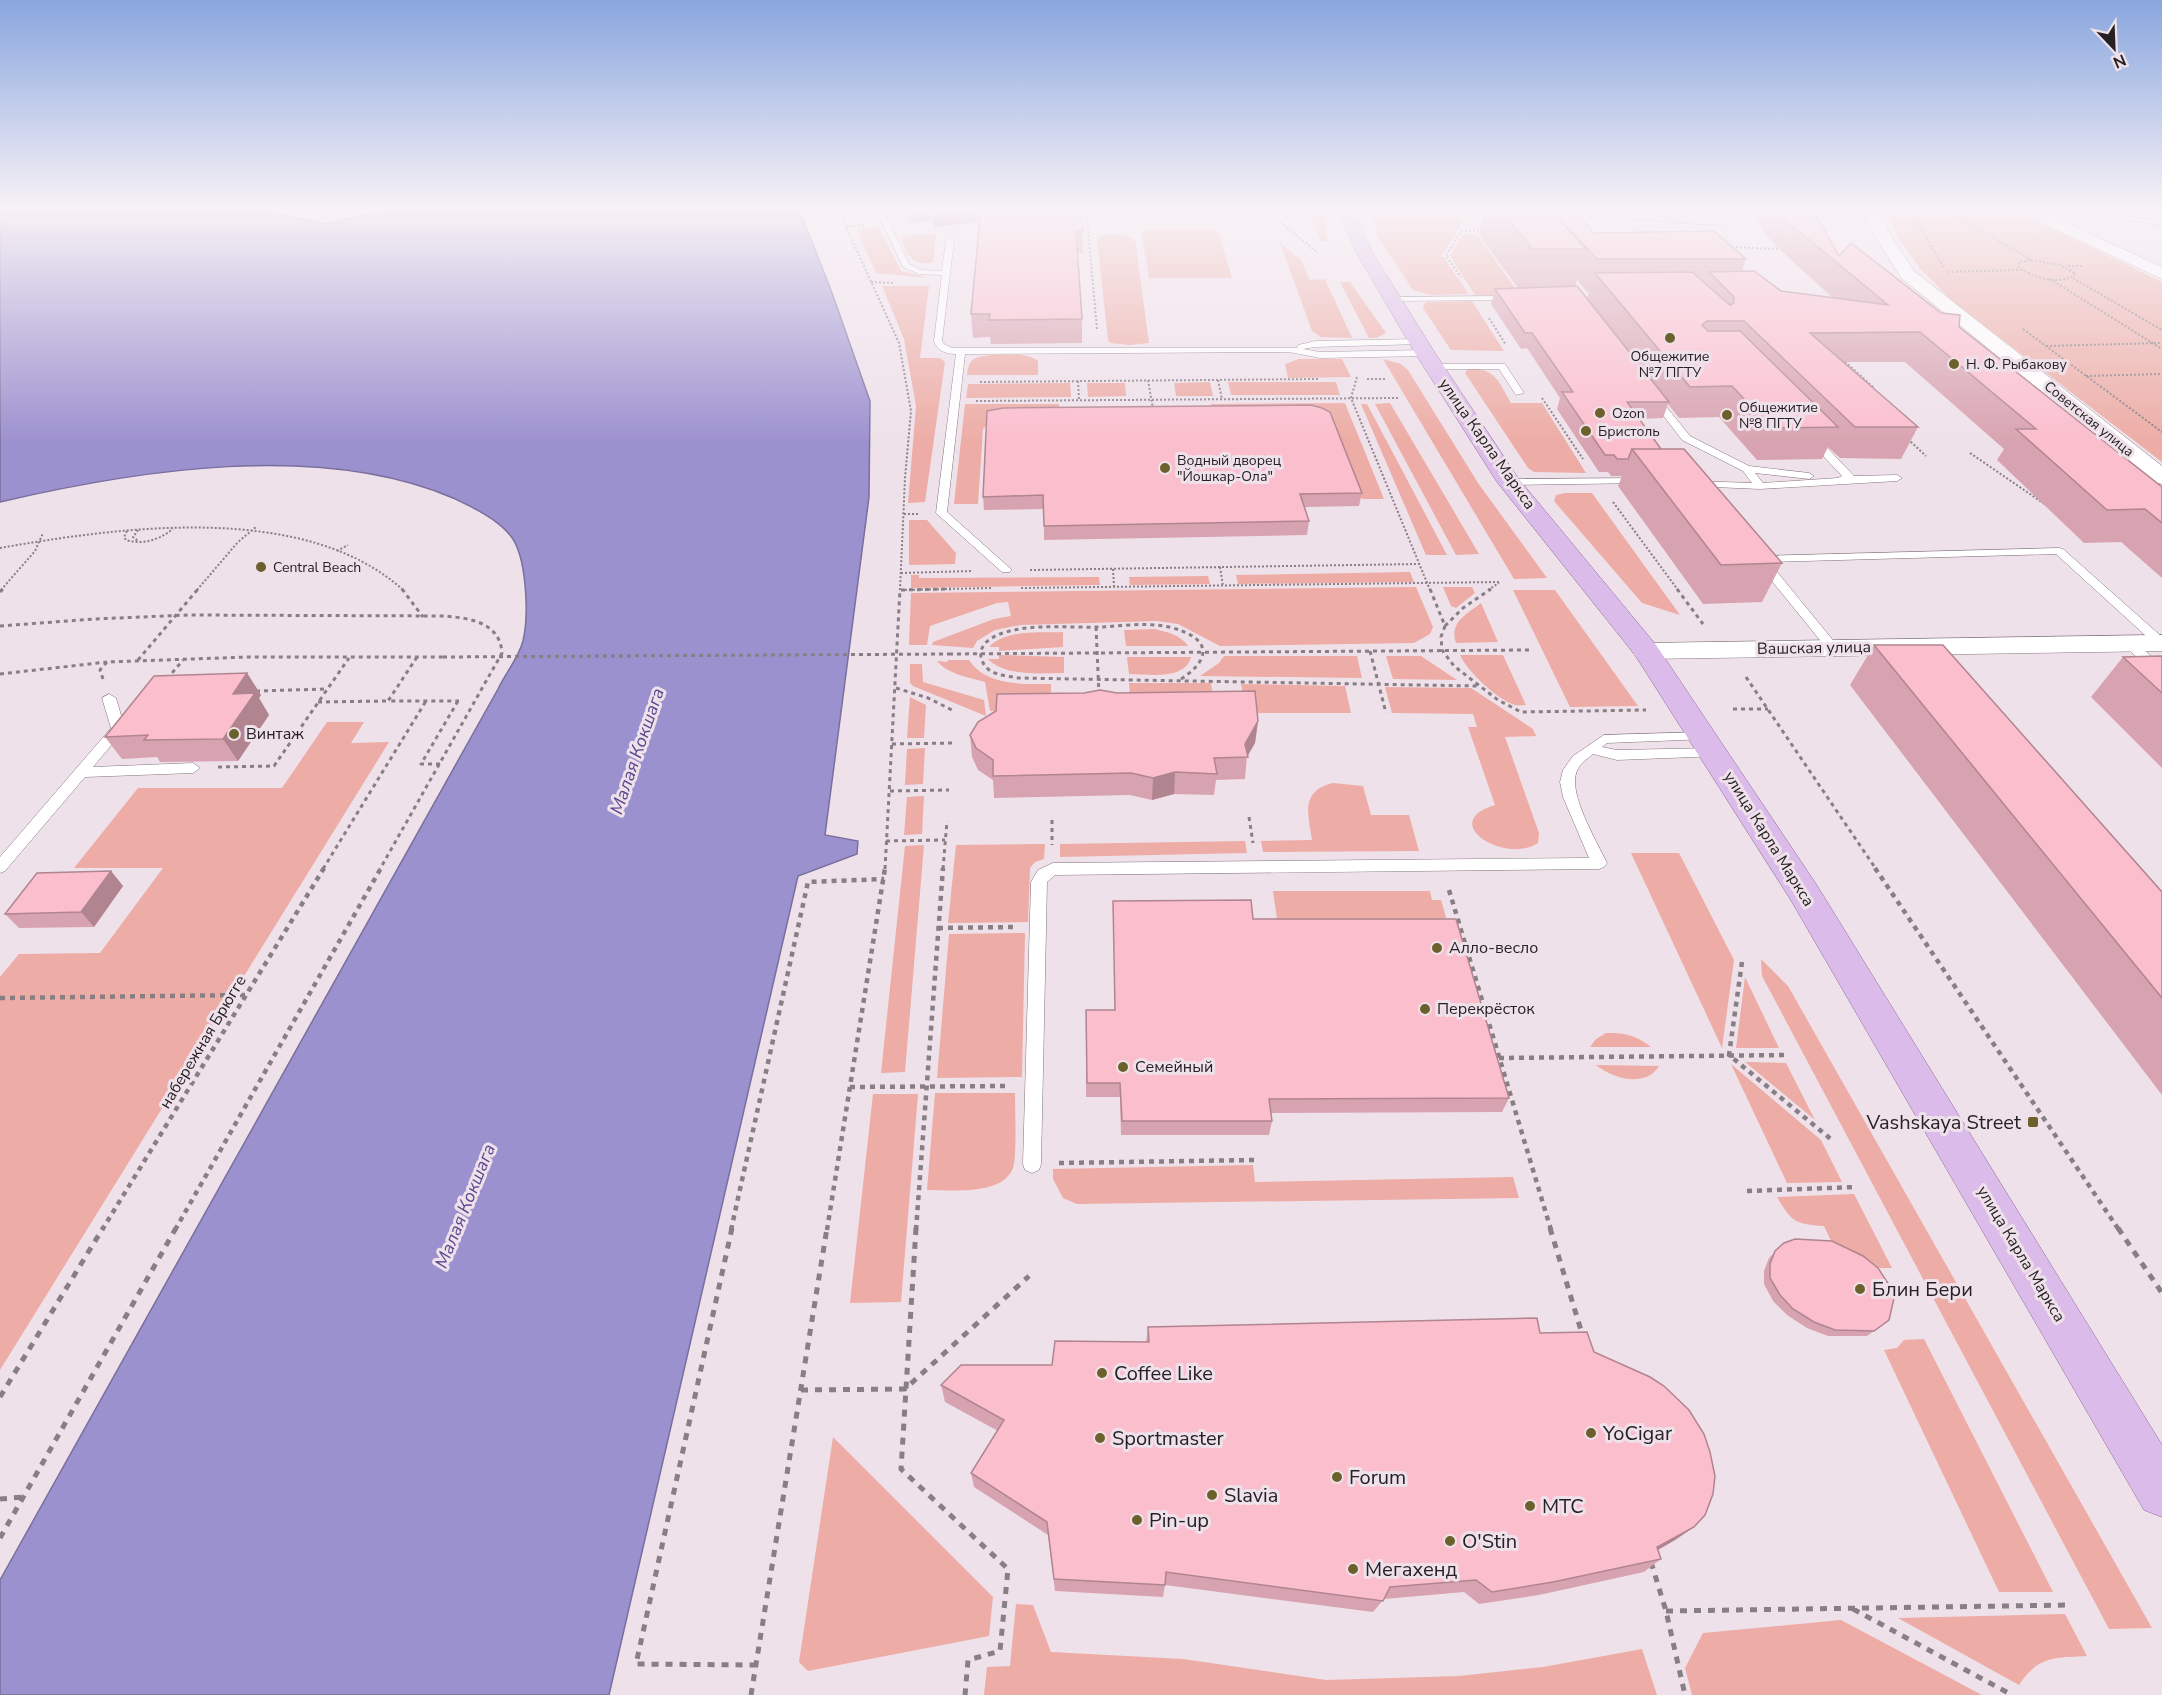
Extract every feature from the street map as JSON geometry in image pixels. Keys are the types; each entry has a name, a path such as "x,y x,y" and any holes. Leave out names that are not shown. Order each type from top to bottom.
{"main road":[{"name":"улица Карла Маркса","path":"1386,286 1425,354 1509,482 1646,651 1709,744 1804,893 2162,1492"}],"street":[{"name":"Советская улица","path":"1922,286 2162,477"},
{"name":"Вашская улица","path":"1646,651 2161,643"}],"lane":[{"path":"944,286 938,341 940,346 961,352 1289,350 1320,355 1425,354"},
{"path":"1394,299 1520,297"},
{"path":"1289,350 1315,344 1425,354 1502,366 1519,393"},
{"path":"961,352 941,513 1006,570"},
{"path":"1648,390 1686,438 1747,469 1852,480"},
{"path":"1808,434 1852,480"},
{"path":"1747,469 1760,486"},
{"path":"1684,483 1706,490 1897,478"},
{"path":"1509,482 1653,481"},
{"path":"1832,647 1757,554 2059,551 2161,643"},
{"path":"2130,644 2162,673"},
{"path":"0,867 118,729 108,698"},
{"path":"1032,1164 1040,877 1053,869 1599,863 1570,797 1568,782 1570,770 1578,759 1604,739 1709,744"},
{"path":"1591,749 1617,755 1709,744"},
{"path":"81,772 193,768"}],"path":[{"path":"751,1695 884,879 911,411 898,343 873,286"},
{"path":"1093,286 1099,351"},
{"path":"1468,286 1476,298"},
{"path":"2061,286 2162,349"},
{"path":"2087,286 2162,330"},
{"path":"2019,326 2162,432"},
{"path":"2046,346 2162,343"},
{"path":"1346,354 1358,379 1351,398 1445,626"},
{"path":"1837,355 1876,391"},
{"path":"2086,376 2162,374"},
{"path":"957,382 1323,379"},
{"path":"1346,379 1387,379"},
{"path":"1148,380 1153,410"},
{"path":"1218,380 1222,399"},
{"path":"1078,381 1079,400"},
{"path":"955,401 1398,398"},
{"path":"1547,406 1556,406"},
{"path":"1909,430 1910,441 1926,456"},
{"path":"1970,453 2047,507"},
{"path":"1598,482 1707,630"},
{"path":"137,661 238,542 256,527"},
{"path":"128,530 124,537 126,540 143,542 158,539 173,528"},
{"path":"0,548 128,530 173,528 249,532 293,539 337,551 369,566 388,578 412,600 423,617"},
{"path":"139,530 133,537 137,541 150,539 158,534"},
{"path":"0,592 35,551 43,533"},
{"path":"337,551 348,545"},
{"path":"901,573 1419,564"},
{"path":"1220,567 1223,586"},
{"path":"1113,569 1114,587"},
{"path":"1020,588 1500,582 1463,608 1445,626 1441,637 1442,650 1454,666 1477,686 1521,712 1646,710"},
{"path":"901,590 997,588"},
{"path":"0,626 174,617 319,614 458,618 482,623 497,633 502,648 499,658 440,764 0,1538"},
{"path":"1096,627 1100,705"},
{"path":"1181,679 1196,672 1203,662 1204,651 1199,641 1172,627 1021,629 1000,633 983,644 980,653 983,664 991,672 1018,678 1181,679 1477,686"},
{"path":"0,674 107,662 184,659 1530,650"},
{"path":"1370,651 1386,713"},
{"path":"235,766 274,766 350,657"},
{"path":"388,701 417,657"},
{"path":"164,683 184,659"},
{"path":"107,662 100,670 108,698"},
{"path":"1740,669 2162,1293"},
{"path":"896,688 928,698 954,711"},
{"path":"254,692 327,689"},
{"name":"набережная Брюгге","path":"0,1397 426,701"},
{"path":"318,702 459,701 421,764 440,764"},
{"path":"1732,709 1768,709"},
{"path":"892,744 952,743"},
{"path":"890,791 949,790"},
{"path":"1249,817 1253,841"},
{"path":"1052,844 1053,820"},
{"path":"946,821 925,1086 901,1469 1008,1569 1000,1651 968,1660 965,1695"},
{"path":"886,841 945,840"},
{"path":"1441,866 1586,1346"},
{"path":"756,1665 636,1664 808,882 884,879"},
{"path":"938,928 1038,927"},
{"path":"1728,1055 1742,962"},
{"path":"0,998 246,995"},
{"path":"1728,1055 1832,1140"},
{"path":"1498,1058 1789,1055"},
{"path":"850,1087 1034,1086"},
{"path":"1032,1164 1254,1160"},
{"path":"1747,1191 1856,1188"},
{"path":"801,1390 905,1389 1029,1276"},
{"path":"0,1498 23,1497"},
{"path":"1649,1556 1666,1611 1685,1695"},
{"path":"1666,1611 2071,1605"},
{"path":"1852,1608 2012,1695"}],"shaded area":[{"path":"882,286 929,286 920,358 940,358 945,362 925,502 908,503 916,406 904,339"},
{"path":"1102,286 1141,286 1149,343 1130,345 1110,343"},
{"path":"1296,286 1328,286 1352,338 1321,337 1312,331"},
{"path":"1342,286 1353,286 1386,333 1376,338 1369,338"},
{"path":"1410,286 1464,286 1469,294 1431,295 1413,290"},
{"path":"1469,286 1514,286 1520,295 1475,295"},
{"path":"1938,286 2162,286 2162,462 1952,301"},
{"path":"1472,301 1504,351 1451,350 1423,308 1428,302"},
{"path":"992,355 1033,358 1038,361 1038,375 967,375 974,359"},
{"path":"1299,359 1342,359 1351,377 1288,378 1285,364"},
{"path":"1383,359 1401,364 1408,370 1478,483 1547,578 1514,579"},
{"path":"1468,368 1491,374 1511,403 1542,403 1586,473 1534,472 1528,468 1465,373"},
{"path":"1210,382 1213,396 1176,396 1174,383"},
{"path":"1228,382 1336,382 1340,395 1231,395"},
{"path":"1070,383 1071,397 966,398 968,384"},
{"path":"1087,383 1125,383 1126,396 1088,397"},
{"path":"1345,403 1384,499 1362,499 1336,430 1214,416 1211,404"},
{"path":"1390,403 1479,554 1456,555 1375,404"},
{"path":"965,404 1059,404 1060,424 987,425 983,429 978,504 954,504"},
{"path":"1361,404 1367,404 1447,555 1426,555"},
{"path":"1592,493 1680,615 1642,603 1554,501 1556,495"},
{"path":"909,520 927,520 956,553 955,564 909,565"},
{"path":"1410,572 1414,582 1238,584 1236,575"},
{"path":"911,575 919,575 919,578 1099,577 1100,585 911,588"},
{"path":"1208,576 1210,584 1130,585 1129,577"},
{"path":"1416,587 1433,627 1430,634 1414,643 1220,646 1178,624 1157,621 1021,625 995,630 977,641 973,648 932,645 933,642 994,619 1011,616 1008,602 997,603 930,626 927,645 909,645 911,593"},
{"path":"1443,587 1472,587 1475,593 1456,608 1451,606"},
{"path":"1513,590 1555,590 1638,706 1570,707"},
{"path":"1481,603 1498,642 1456,643 1454,636 1457,624"},
{"path":"1155,629 1178,637 1188,646 1126,646 1124,630"},
{"path":"1063,632 1063,647 999,651 999,647 989,647 996,641 1014,635"},
{"path":"999,655 1064,657 1064,673 1024,673 1004,669 988,659 999,659"},
{"path":"1460,655 1503,655 1526,705 1514,705 1490,690 1475,676"},
{"path":"1224,656 1357,656 1362,678 1200,676 1219,663"},
{"path":"1386,656 1421,656 1457,680 1393,679"},
{"path":"1127,657 1191,657 1181,670 1155,675 1129,674"},
{"path":"948,660 969,660 985,675 1006,682 1051,684 1051,711 990,711 985,682 953,672 937,661 947,662"},
{"path":"910,664 922,664 923,682 984,700 986,716 913,686 910,683"},
{"path":"1129,683 1211,683 1215,709 1131,709"},
{"path":"1241,684 1345,686 1351,713 1254,713 1247,711"},
{"path":"1385,687 1471,688 1533,729 1536,736 1505,737 1539,833 1538,843 1524,848 1509,849 1482,839 1474,830 1472,821 1479,812 1495,805 1468,727 1477,727 1473,714 1392,713"},
{"path":"910,697 926,705 924,738 907,738"},
{"path":"327,722 364,722 351,743 389,742 0,1370 0,977 19,954 100,953 163,868 74,868 138,788 282,788"},
{"path":"925,748 923,784 905,785 907,749"},
{"path":"1333,783 1363,786 1371,815 1409,815 1419,851 1263,852 1261,841 1312,840 1308,813 1311,798 1322,787"},
{"path":"924,796 922,834 904,835 907,797"},
{"path":"1245,841 1247,853 1060,857 1060,844"},
{"path":"1045,844 1044,859 1035,862 1030,868 1028,922 948,923 956,845"},
{"path":"924,845 905,1072 881,1073 905,846"},
{"path":"1631,853 1679,853 1734,960 1722,1048"},
{"path":"1273,891 1430,891 1432,900 1441,900 1449,928 1279,933"},
{"path":"1025,933 1022,1077 937,1078 949,934"},
{"path":"1761,959 1788,986 2152,1628 2109,1629 1762,976"},
{"path":"1745,977 1779,1048 1736,1048"},
{"path":"1606,1033 1630,1036 1651,1047 1590,1047 1596,1039"},
{"path":"1745,1062 1786,1063 1815,1120"},
{"path":"1731,1064 1821,1140 1842,1182 1787,1183"},
{"path":"1596,1065 1659,1066 1646,1077 1629,1079 1611,1074"},
{"path":"935,1093 1015,1093 1014,1162 1007,1177 999,1183 975,1189 927,1190"},
{"path":"873,1094 918,1094 901,1302 850,1303"},
{"path":"1253,1165 1255,1182 1513,1177 1519,1198 1077,1204 1063,1198 1053,1179 1053,1169"},
{"path":"1854,1194 1892,1268 1867,1268 1832,1243 1824,1226 1800,1223 1791,1217 1777,1197"},
{"path":"1924,1339 2053,1592 1999,1592 1884,1350 1897,1348 1904,1340"},
{"path":"833,1437 993,1597 989,1636 808,1671 799,1662"},
{"path":"1016,1604 1033,1605 1051,1652 1183,1659 1326,1680 1459,1676 1543,1667 1642,1649 1657,1695 984,1695 987,1667 1010,1666"},
{"path":"2065,1614 2087,1656 2048,1660 2034,1668 2019,1685 1898,1618"},
{"path":"1841,1620 1982,1695 1692,1695 1685,1668 1703,1633"}],"water":[{"name":"Малая Кокшага","path":"0,286 829,286 870,401 869,497 825,835 858,841 857,854 798,876 609,1695 0,1695 0,1580 515,659 523,641 526,601 523,570 516,544 498,523 453,498 401,480 345,470 287,466 228,467 110,480 0,502"}],"building":[{"path":"974,286 1080,286 1082,319 989,320 990,314 971,314"},
{"path":"1577,286 1669,402 1627,402 1661,449 1632,449 1628,459 1617,459 1614,455 1605,455 1562,392 1573,392 1532,333 1525,333 1495,289"},
{"path":"1606,286 1708,286 1730,305 1734,303 1734,297 1723,286 1774,286 1781,291 1888,305 1865,286 1906,286 1941,313 1960,315 1959,327 2162,487 2162,523 2145,509 2107,510 2016,429 2036,429 1920,332 1810,333 1918,427 1855,427 1744,321 1707,321 1702,325 1708,331 1740,331 1838,427 1771,428 1732,386 1690,387"},
{"name":"Водный дворец \"Йошкар-Ола\"","path":"1311,405 1330,412 1362,493 1300,494 1309,521 1044,526 1043,495 983,497 987,411 1003,408"},
{"path":"1632,449 1684,449 1782,563 1721,565"},
{"path":"1874,645 1943,645 2162,892 2162,998"},
{"path":"2162,656 2162,693 2123,657"},
{"path":"247,673 233,694 255,693 223,739 144,740 148,735 105,737 154,676"},
{"path":"1100,690 1117,693 1255,691 1258,721 1245,744 1248,757 1214,758 1217,774 1175,772 1153,778 1131,773 993,776 993,760 976,748 970,735 978,722 996,711 997,694 1084,693"},
{"path":"111,871 81,912 5,914 37,873"},
{"path":"1251,900 1253,919 1456,919 1509,1098 1269,1099 1272,1121 1122,1121 1120,1083 1087,1083 1086,1010 1115,1010 1113,901"},
{"path":"1795,1239 1832,1241 1863,1256 1878,1268 1895,1294 1889,1320 1874,1331 1835,1330 1814,1322 1793,1309 1780,1295 1770,1278 1770,1264 1775,1251 1784,1243"},
{"name":"Forum","path":"1537,1318 1540,1333 1587,1332 1594,1352 1650,1377 1664,1386 1689,1410 1704,1434 1715,1476 1713,1494 1705,1515 1694,1527 1657,1547 1661,1559 1553,1582 1492,1592 1476,1580 1390,1587 1383,1601 1166,1572 1165,1585 1054,1579 1047,1522 971,1473 1004,1420 941,1385 961,1365 1052,1365 1055,1341 1149,1342 1148,1327"}],"place":[{"name":"Общежитие №7 ПГТУ","path":"1670,338"},
{"name":"Н. Ф. Рыбакову","path":"1954,364"},
{"name":"Ozon","path":"1600,413"},
{"name":"Общежитие №8 ПГТУ","path":"1727,415"},
{"name":"Бристоль","path":"1586,431"},
{"name":"Водный дворец \"Йошкар-Ола\"","path":"1165,468"},
{"name":"Central Beach","path":"261,567"},
{"name":"Винтаж","path":"234,734"},
{"name":"Алло-весло","path":"1437,948"},
{"name":"Перекрёсток","path":"1425,1009"},
{"name":"Семейный","path":"1123,1067"},
{"name":"Vashskaya Street","path":"2033,1122"},
{"name":"Блин Бери","path":"1860,1289"},
{"name":"Coffee Like","path":"1102,1373"},
{"name":"YoCigar","path":"1591,1433"},
{"name":"Sportmaster","path":"1100,1438"},
{"name":"Forum","path":"1337,1477"},
{"name":"Slavia","path":"1212,1495"},
{"name":"МТС","path":"1530,1506"},
{"name":"Pin-up","path":"1137,1520"},
{"name":"O'Stin","path":"1450,1541"},
{"name":"Мегахенд","path":"1353,1569"}]}
